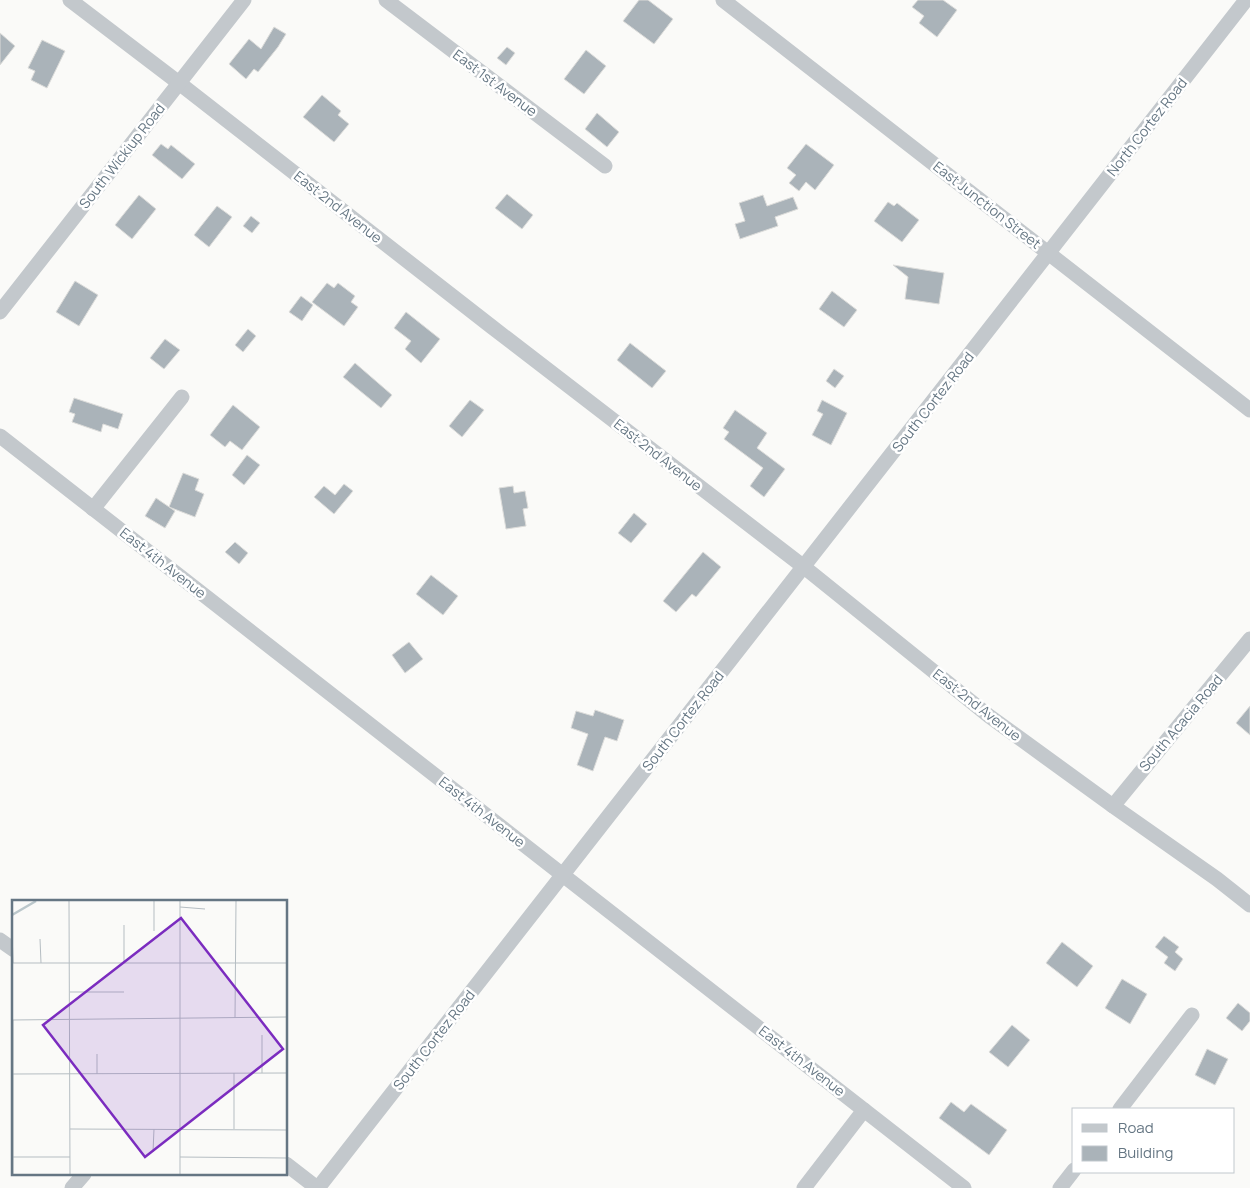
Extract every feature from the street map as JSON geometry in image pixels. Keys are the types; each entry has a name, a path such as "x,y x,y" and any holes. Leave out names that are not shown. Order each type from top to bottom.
{"street":[{"name":"East 2nd Avenue","path":"70,0 804,567 989,716 1217,879 1250,905"},
{"name":"South Wickiup Road","path":"0,312 244,0"},
{"name":"East 1st Avenue","path":"386,0 605,166"},
{"name":"North Cortez Road","path":"1048,253 1246,0"},
{"name":"East Junction Street","path":"730,2 1250,410"},
{"name":"South Cortez Road","path":"317,1188 1048,253"},
{"path":"93,509 182,397"},
{"name":"East 4th Avenue","path":"0,436 964,1188"},
{"name":"South Acacia Road","path":"1113,806 1250,639"},
{"path":"0,940 12,949"},
{"path":"1121,1108 1192,1015"},
{"path":"804,1188 864,1110"},
{"path":"288,1166 317,1188"},
{"path":"1060,1188 1072,1173"},
{"path":"72,1188 82,1176"}],"building":[{"path":"639,0 648,0 673,19 654,44 623,21"},
{"path":"918,0 943,0 957,10 937,37 919,23 924,16 912,7"},
{"path":"274,27 286,34 258,72 254,69 246,79 229,64 249,39 261,49"},
{"path":"0,33 15,46 0,65"},
{"path":"42,40 65,51 47,88 31,80 35,71 28,68"},
{"path":"507,47 515,53 506,65 497,58"},
{"path":"586,50 606,66 584,94 564,79"},
{"path":"322,95 341,111 338,115 349,124 334,142 303,117"},
{"path":"597,113 619,132 607,147 585,129"},
{"path":"161,144 168,149 171,145 195,164 182,179 152,155"},
{"path":"806,144 834,165 815,190 806,182 799,191 789,183 796,175 787,168"},
{"path":"507,194 533,215 522,229 495,208"},
{"path":"139,195 156,209 132,239 115,225"},
{"path":"763,195 767,206 793,197 798,209 775,217 778,226 740,239 735,224 745,221 739,203"},
{"path":"888,202 894,206 897,203 919,220 902,242 874,221"},
{"path":"217,206 232,217 209,247 194,235"},
{"path":"251,216 260,223 252,233 243,226"},
{"path":"893,265 944,273 939,304 905,299 908,277"},
{"path":"75,281 98,295 79,326 56,312"},
{"path":"327,283 334,288 338,283 355,296 351,302 358,307 344,326 312,302"},
{"path":"832,291 857,310 844,327 819,309"},
{"path":"301,296 313,305 302,321 289,312"},
{"path":"406,312 440,339 421,363 405,349 411,341 394,328"},
{"path":"248,329 256,336 243,352 235,345"},
{"path":"165,339 180,350 164,369 150,358"},
{"path":"630,343 666,371 652,388 617,360"},
{"path":"355,363 392,395 381,408 343,377"},
{"path":"834,369 844,376 835,388 826,381"},
{"path":"74,398 123,414 118,429 103,424 101,432 72,422 75,414 69,412"},
{"path":"470,400 484,410 462,437 449,426"},
{"path":"822,400 847,413 831,445 812,435 823,414 817,411"},
{"path":"233,405 260,427 242,450 230,441 225,447 210,435"},
{"path":"735,410 767,433 757,448 785,469 764,497 750,486 763,468 724,439 729,432 723,428"},
{"path":"247,455 260,465 244,485 232,475"},
{"path":"183,473 199,479 195,490 204,494 195,517 169,507"},
{"path":"344,484 353,491 334,514 314,497 324,486 335,495"},
{"path":"513,486 514,493 525,491 528,508 523,509 526,526 506,529 499,488"},
{"path":"156,498 175,511 165,528 145,516"},
{"path":"634,513 647,524 631,543 618,533"},
{"path":"235,542 248,553 239,564 225,552"},
{"path":"703,552 721,567 696,597 692,594 676,612 663,601"},
{"path":"431,575 458,596 443,615 416,594"},
{"path":"409,642 423,659 405,673 392,655"},
{"path":"1250,706 1250,735 1236,723"},
{"path":"595,710 624,720 617,741 605,737 593,771 577,765 588,734 571,728 576,711 593,716"},
{"path":"1164,936 1179,947 1175,952 1183,959 1175,971 1164,963 1168,957 1155,947"},
{"path":"1062,942 1093,966 1077,987 1046,963"},
{"path":"1122,979 1147,994 1130,1024 1105,1008"},
{"path":"1238,1003 1250,1013 1250,1021 1242,1031 1226,1018"},
{"path":"1012,1025 1030,1040 1008,1067 989,1052"},
{"path":"1207,1049 1228,1059 1215,1085 1195,1075"},
{"path":"951,1102 964,1112 971,1104 1007,1130 989,1155 939,1118"}]}
